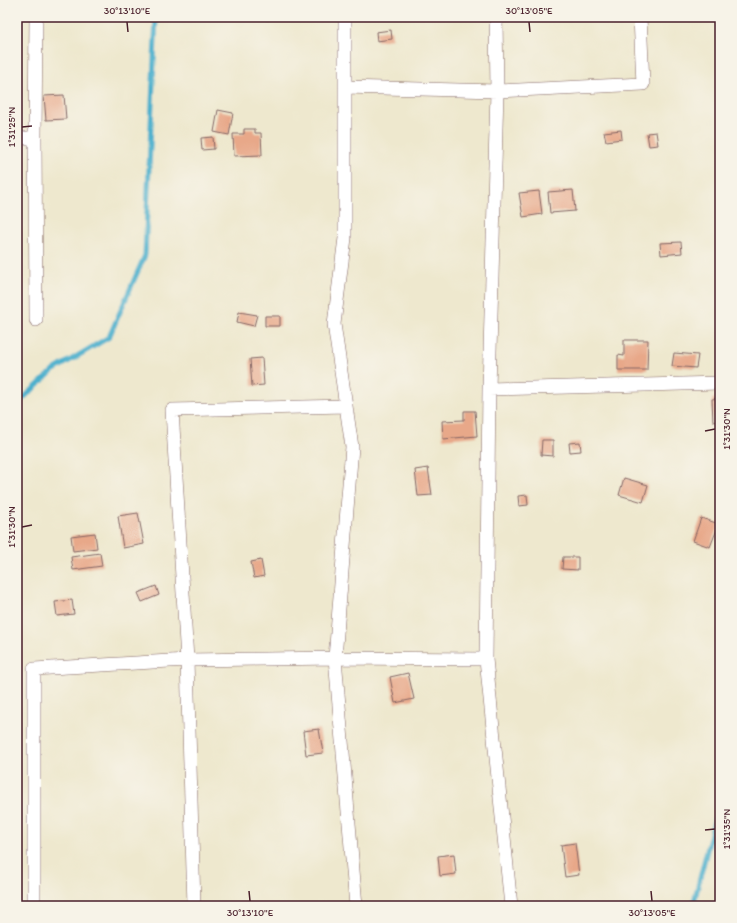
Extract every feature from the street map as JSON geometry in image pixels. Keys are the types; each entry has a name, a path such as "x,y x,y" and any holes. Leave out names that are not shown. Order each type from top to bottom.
{"street":[{"path":"36,17 36,320"},
{"path":"345,17 344,238 334,324 352,447 335,658 356,906"},
{"path":"496,17 497,91 489,389 486,659 511,906"},
{"path":"345,87 497,91 643,84 640,17"},
{"path":"17,138 35,138"},
{"path":"489,389 720,383"},
{"path":"194,906 187,660 172,410 346,406"},
{"path":"34,906 34,669 187,660 335,658 486,659"}],"building":[{"path":"266,17 285,17 285,18 266,20"},
{"path":"391,30 392,39 377,41 376,32"},
{"path":"64,95 66,119 46,120 44,96"},
{"path":"218,110 233,113 229,135 214,132"},
{"path":"244,129 255,129 255,133 261,133 262,155 234,156 233,134 244,134"},
{"path":"621,130 622,139 606,141 604,132"},
{"path":"656,132 658,145 649,146 647,133"},
{"path":"213,137 214,149 202,150 201,138"},
{"path":"573,190 575,211 550,213 548,192"},
{"path":"539,191 542,214 523,217 519,193"},
{"path":"681,242 682,253 661,255 660,243"},
{"path":"239,312 257,315 254,326 237,322"},
{"path":"265,316 280,316 280,326 265,326"},
{"path":"624,340 648,340 647,370 618,370 618,355 624,356"},
{"path":"674,353 698,355 696,368 672,366"},
{"path":"262,358 264,385 252,386 250,359"},
{"path":"720,398 720,421 713,422 712,399"},
{"path":"464,411 475,411 477,436 443,439 442,421 464,420"},
{"path":"542,440 553,440 553,456 541,455"},
{"path":"580,442 581,451 570,452 569,443"},
{"path":"428,468 432,495 418,496 415,470"},
{"path":"624,478 648,485 643,502 619,495"},
{"path":"527,495 528,505 519,506 518,496"},
{"path":"138,513 144,544 123,548 118,516"},
{"path":"701,518 719,524 710,547 693,541"},
{"path":"95,533 97,548 73,551 71,536"},
{"path":"100,553 102,566 73,570 71,557"},
{"path":"563,557 578,557 578,570 562,569"},
{"path":"261,560 264,576 254,578 251,562"},
{"path":"156,586 159,595 142,602 138,593"},
{"path":"72,600 74,614 57,616 55,602"},
{"path":"17,637 19,637 21,648 17,648"},
{"path":"408,673 414,699 395,703 390,677"},
{"path":"319,729 323,753 306,755 303,731"},
{"path":"575,843 579,875 565,877 561,845"},
{"path":"454,854 456,874 440,876 438,856"}],"waterway":[{"path":"17,404 54,370 109,337 145,255 156,17"},
{"path":"693,906 715,818 720,808"}]}
